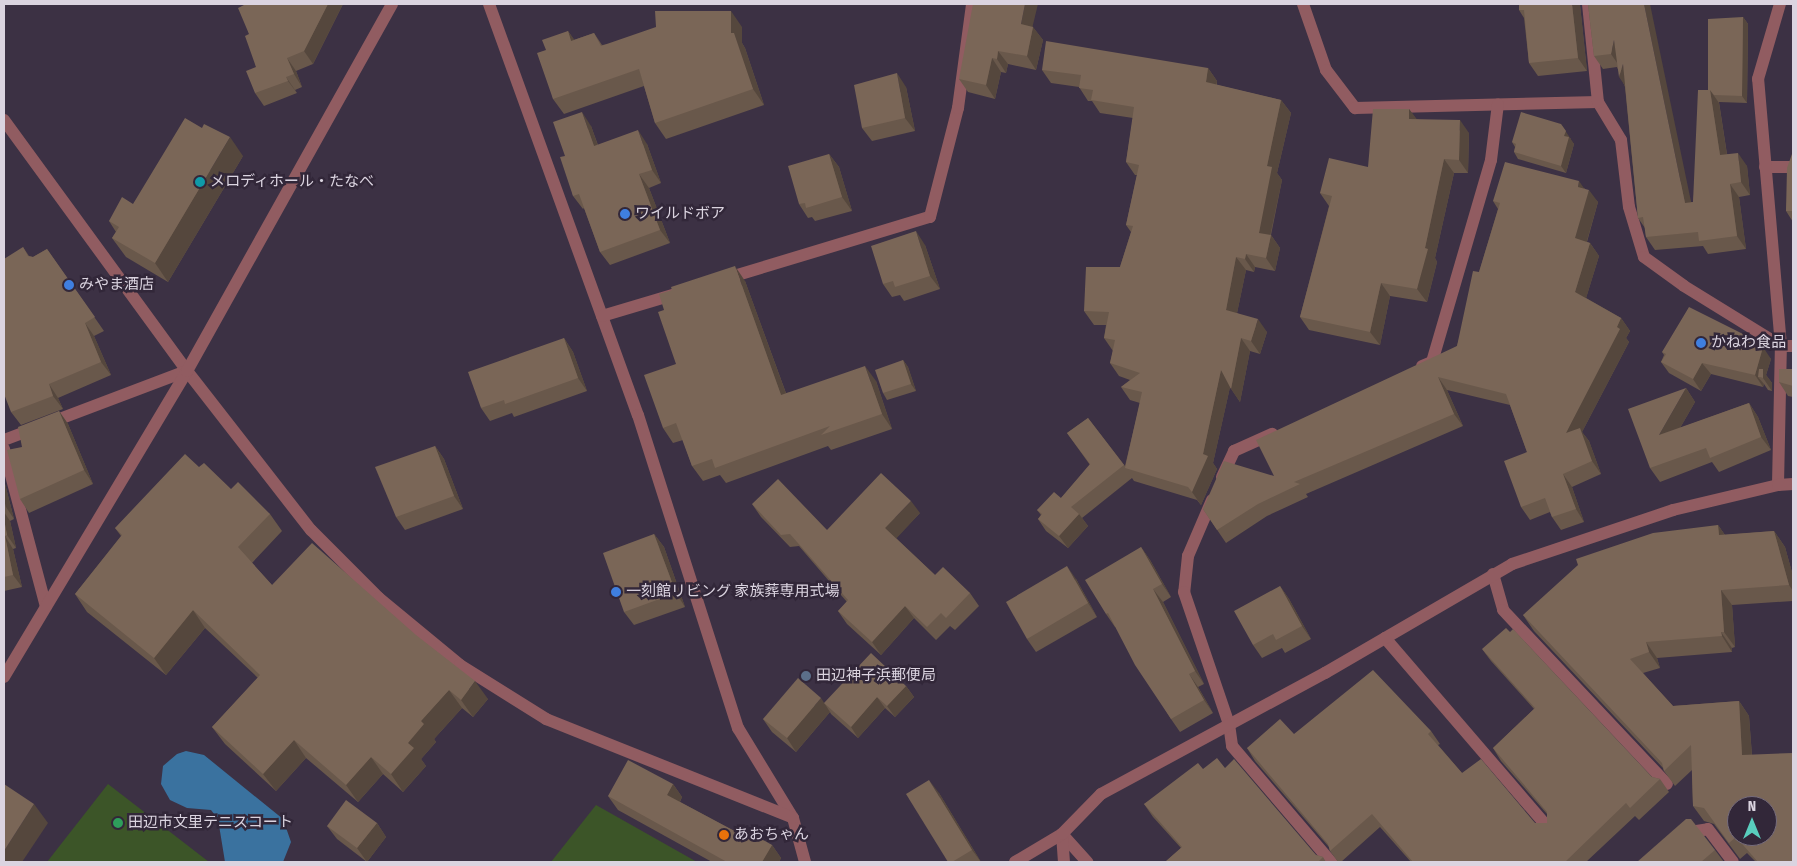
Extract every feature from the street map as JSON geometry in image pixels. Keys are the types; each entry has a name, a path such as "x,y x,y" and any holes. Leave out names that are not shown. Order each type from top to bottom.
{"street":[{"path":"4,677 187,371 392,4"},
{"path":"489,4 638,415 738,728 793,818 805,862"},
{"path":"714,282 930,217 958,108 972,4"},
{"path":"1303,4 1326,70 1355,108 1598,102"},
{"path":"1588,4 1598,102 1621,140 1629,207 1644,257 1684,286 1787,346"},
{"path":"1778,485 1787,346 1765,167 1758,79 1780,4"},
{"path":"1414,370 1432,362 1496,161 1498,104"},
{"path":"4,120 187,371 311,530 380,598 460,664 546,719 793,818"},
{"path":"1765,167 1793,167"},
{"path":"602,316 686,291"},
{"path":"4,440 187,371"},
{"path":"1288,427 1234,451 1188,556 1184,592 1229,724 1232,746 1331,862"},
{"path":"4,449 46,606"},
{"path":"1015,862 1062,834 1101,794 1385,638 1512,564 1673,510 1778,485 1793,484"},
{"path":"1493,574 1503,610 1666,784"},
{"path":"1385,638 1550,830"},
{"path":"1669,834 1708,830 1733,862"},
{"path":"1062,834 1064,862"},
{"path":"1062,834 1087,862"}],"green space":[{"name":"田辺市文里テニスコート","path":"108,784 209,862 47,862"},
{"path":"596,805 697,862 551,862"}],"water":[{"path":"186,751 204,755 283,819 291,842 283,862 225,862 218,819 211,810 187,808 170,800 161,784 163,766 177,754"}],"building":[{"path":"244,4 328,4 304,51 287,58 294,74 286,77 288,81 255,93 246,71 256,67 245,36 249,34 238,8"},
{"path":"973,4 1025,4 1021,24 1033,27 1027,56 998,51 997,59 992,58 986,85 959,79"},
{"path":"1519,4 1572,4 1578,58 1529,63 1524,10 1519,10"},
{"path":"1588,4 1644,4 1685,203 1693,202 1698,90 1710,90 1720,155 1738,153 1741,182 1730,184 1737,236 1699,241 1698,232 1646,237 1643,217 1638,218 1623,64 1619,77 1614,40 1611,54 1594,56"},
{"path":"655,11 731,11 731,33 734,33 753,89 655,123 639,69 553,99 537,53 546,50 542,40 568,31 571,41 594,33 601,46 656,27"},
{"path":"1743,17 1742,96 1714,95 1708,90 1708,19"},
{"path":"1046,41 1208,68 1206,82 1281,100 1267,166 1272,167 1259,233 1271,235 1266,258 1246,254 1245,259 1236,257 1226,310 1258,319 1251,341 1241,338 1231,389 1221,370 1203,454 1208,456 1192,492 1188,487 1125,468 1142,392 1121,387 1140,373 1110,363 1115,340 1104,338 1109,312 1084,311 1086,267 1120,267 1133,226 1126,225 1139,165 1126,162 1134,107 1091,100 1093,90 1079,88 1081,75 1042,70"},
{"path":"897,73 905,118 862,128 854,85"},
{"path":"1792,90 1793,211 1786,211 1787,168 1792,154"},
{"path":"1373,109 1409,109 1409,119 1460,120 1459,160 1444,159 1425,248 1428,249 1417,289 1381,283 1370,332 1300,317 1332,196 1320,193 1329,158 1368,167"},
{"path":"582,112 594,146 638,130 652,170 639,174 660,230 600,252 579,194 573,196 560,157 565,156 553,122"},
{"path":"1521,112 1561,124 1566,131 1564,136 1569,137 1561,166 1514,152 1516,144 1512,142"},
{"path":"185,118 202,128 204,124 230,137 155,263 112,238 119,227 109,221 122,197 133,204"},
{"path":"829,154 842,197 806,208 805,203 799,204 788,166"},
{"path":"1505,162 1579,181 1578,187 1589,190 1575,238 1590,243 1575,292 1621,318 1617,327 1620,329 1566,433 1580,428 1592,461 1563,474 1576,509 1552,517 1545,498 1521,507 1504,461 1527,452 1506,394 1438,377 1454,414 1294,482 1300,484 1258,504 1217,530 1203,509 1224,461 1274,476 1256,440 1457,346 1473,271 1479,272 1500,203 1493,201"},
{"path":"916,231 930,276 895,287 893,281 883,284 871,246"},
{"path":"23,247 28,256 33,257 47,249 95,317 85,323 101,362 49,384 53,396 11,412 4,394 4,259"},
{"path":"735,266 781,395 865,366 882,414 821,435 830,426 715,468 712,459 692,466 676,423 663,428 644,375 676,364 658,312 664,310 659,294 672,290 671,287"},
{"path":"1689,307 1749,337 1747,342 1763,347 1755,375 1702,363 1693,379 1661,362 1666,354 1662,352"},
{"path":"564,338 578,378 505,404 504,400 481,408 468,372"},
{"path":"903,360 911,384 883,393 875,370"},
{"path":"1759,369 1763,369 1763,378 1758,377"},
{"path":"1779,369 1793,369 1793,386 1779,382"},
{"path":"1686,388 1659,435 1749,403 1761,437 1710,458 1706,448 1650,468 1628,409"},
{"path":"59,411 84,470 20,499 7,450 22,447 18,427"},
{"path":"1088,418 1124,465 1071,507 1079,514 1059,536 1038,519 1042,514 1037,510 1054,492 1061,498 1090,464 1067,433"},
{"path":"435,446 454,496 396,517 375,467"},
{"path":"185,454 199,467 204,463 231,489 238,482 270,514 238,547 272,585 312,543 416,635 475,681 461,700 449,690 421,721 424,724 408,743 414,748 391,774 371,757 346,785 294,740 263,774 212,727 260,675 193,610 154,658 75,594 122,535 115,528"},
{"path":"881,473 911,501 885,528 935,575 943,567 970,593 946,618 941,613 927,627 905,606 872,642 838,611 848,600 790,534 781,535 752,504 778,479 827,530"},
{"path":"4,519 7,535 5,536 13,575 4,577"},
{"path":"1718,525 1719,535 1774,531 1789,585 1721,590 1724,632 1721,632 1722,636 1646,642 1649,652 1630,659 1673,706 1739,701 1742,755 1793,753 1793,862 1758,862 1744,846 1777,846 1777,796 1727,796 1727,840 1704,808 1693,806 1691,745 1664,771 1662,763 1523,615 1578,565 1576,559 1653,533"},
{"path":"654,534 676,593 624,612 603,553"},
{"path":"1141,547 1162,584 1153,589 1195,671 1189,674 1204,700 1171,719 1135,665 1108,613 1106,614 1085,580"},
{"path":"1067,566 1088,603 1027,639 1006,602"},
{"path":"1280,586 1302,626 1276,640 1273,634 1253,645 1234,611"},
{"path":"1506,628 1510,632 1513,629 1652,777 1660,779 1630,808 1626,803 1565,862 1413,862 1372,814 1330,851 1328,844 1247,748 1280,719 1294,734 1373,670 1431,731 1428,734 1462,773 1481,759 1535,823 1547,823 1547,812 1493,748 1535,708 1482,649"},
{"path":"871,653 906,686 887,706 877,697 851,727 824,703"},
{"path":"798,678 821,698 787,738 763,719"},
{"path":"1217,758 1225,768 1234,759 1316,855 1323,857 1318,862 1165,862 1182,847 1144,804 1198,763 1203,769"},
{"path":"628,760 673,784 667,795 740,834 743,828 772,845 762,862 727,862 608,796"},
{"path":"929,780 972,850 952,862 948,862 906,794"},
{"path":"4,784 34,804 4,851"},
{"path":"346,800 377,823 357,848 327,826"},
{"path":"1686,819 1691,819 1715,850 1701,862 1637,862"}],"place":[{"name":"メロディホール・たなべ","path":"200,182"},
{"name":"ワイルドボア","path":"625,214"},
{"name":"みやま酒店","path":"69,285"},
{"name":"かねわ食品","path":"1701,343"},
{"name":"一刻館リビング 家族葬専用式場","path":"616,592"},
{"name":"田辺神子浜郵便局","path":"806,676"},
{"name":"田辺市文里テニスコート","path":"118,823"},
{"name":"あおちゃん","path":"724,835"}]}
